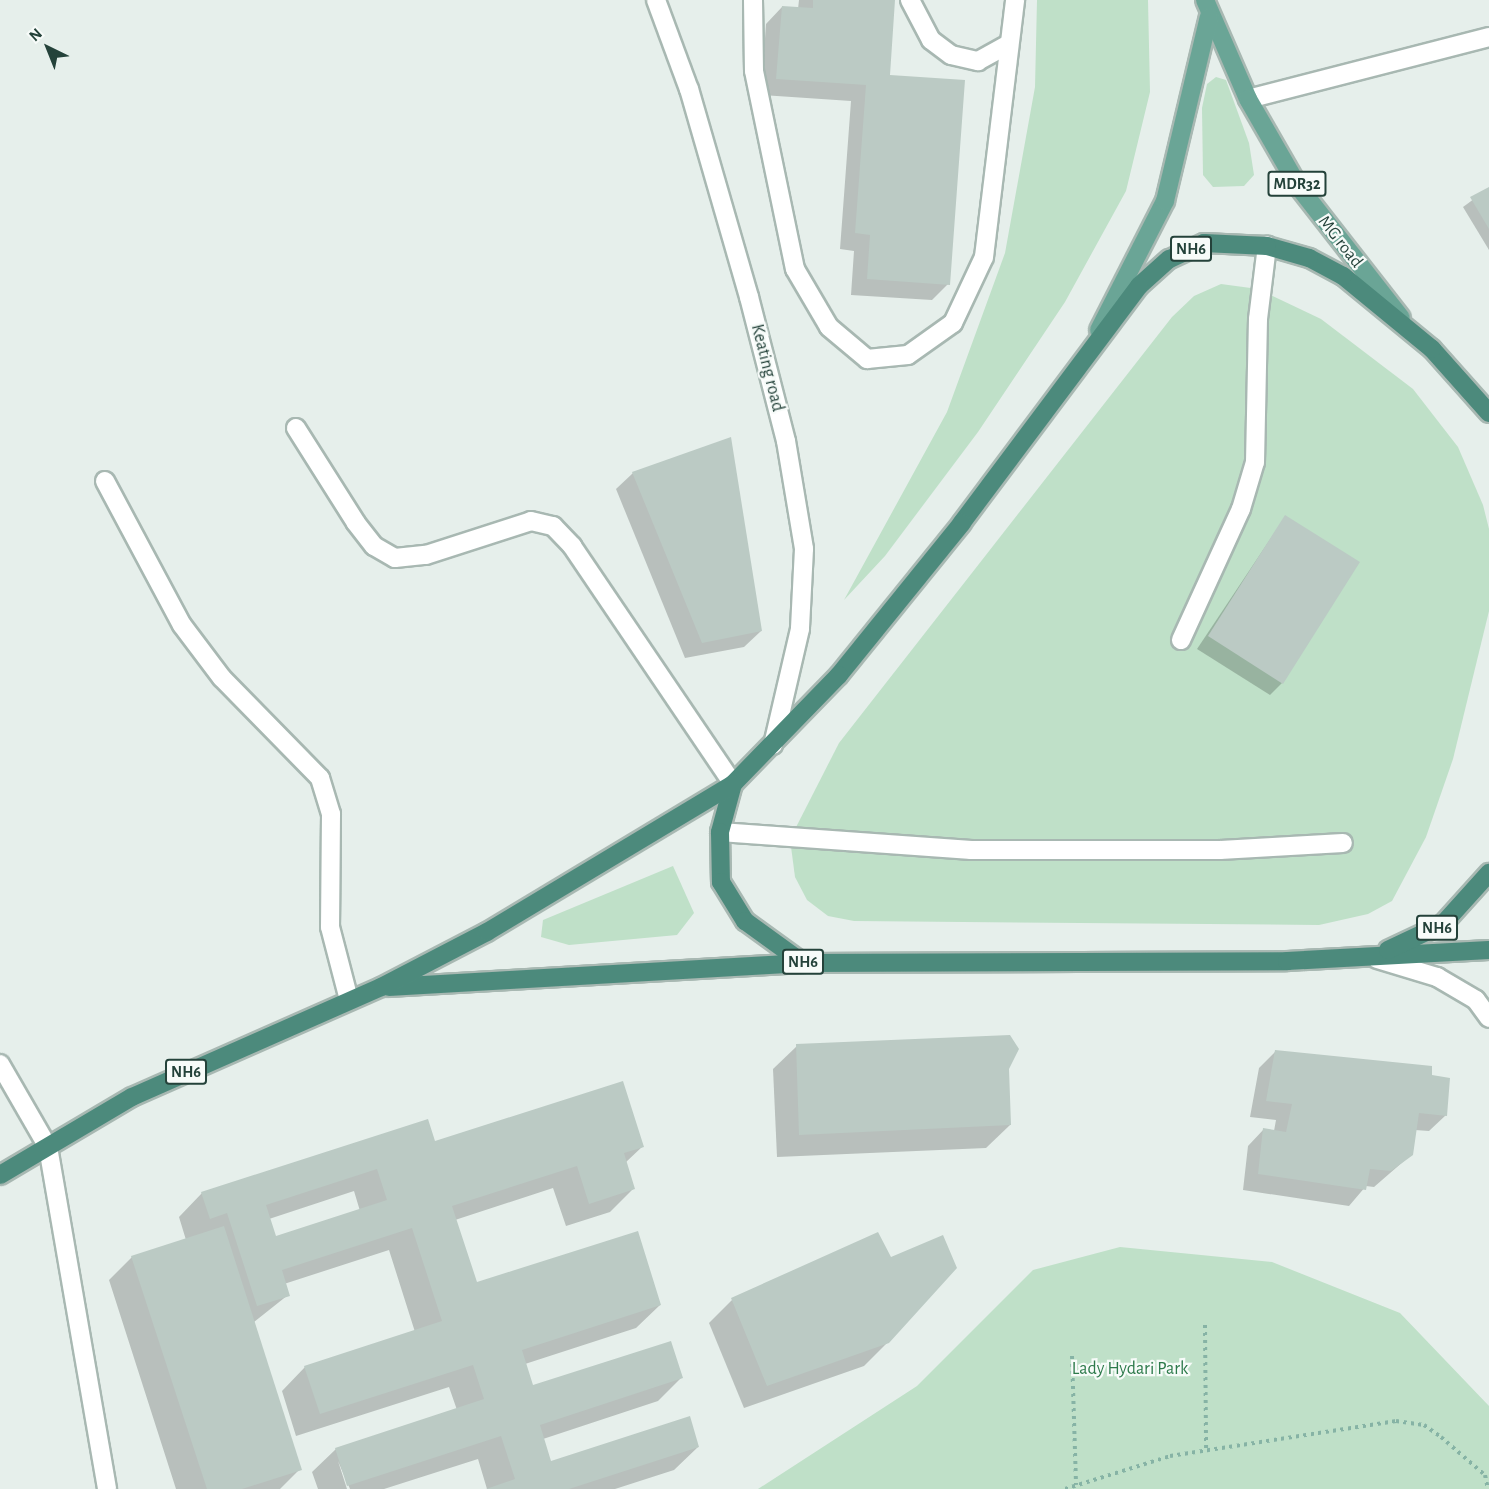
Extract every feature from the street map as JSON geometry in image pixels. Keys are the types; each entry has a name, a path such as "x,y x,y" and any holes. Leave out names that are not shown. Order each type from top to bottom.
{"highway":[{"name":"NH6","path":"0,1175 132,1097 381,987 598,869 733,784 838,675 962,523 1139,286 1169,259 1204,243 1266,246 1309,258 1343,276 1413,334 1489,413"},
{"name":"NH6","path":"733,784 720,832 721,882 745,921 803,963"},
{"name":"NH6","path":"1367,957 1434,931 1489,873"},
{"name":"NH6","path":"381,987 803,963 1367,957 1489,950"}],"main road":[{"name":"MG road","path":"1207,8 1248,99 1298,186 1413,334"},
{"name":"MG road","path":"1083,359 1165,201 1207,8"}],"street":[{"name":"Keating road","path":"656,0 689,90 749,297 786,441 804,549 800,629 773,745"},
{"path":"753,0 754,71 795,268 829,327 867,359 908,355 953,323 984,257 1015,0"},
{"path":"910,0 931,40 951,55 978,61 1009,44"},
{"path":"1248,99 1489,37"},
{"path":"1181,640 1241,509 1255,462 1266,246"},
{"path":"296,428 356,523 374,546 395,558 426,555 531,521 553,526 572,546 733,784"},
{"path":"105,481 182,625 222,678 320,778 331,814 330,927 349,1000"},
{"path":"720,832 972,850 1220,850 1343,843"},
{"path":"1367,957 1437,976 1476,1000 1489,1018"},
{"path":"0,1064 6,1085 48,1147 107,1489"}],"path":[{"path":"1205,1325 1206,1451"},
{"path":"1072,1356 1076,1485"},
{"path":"1065,1489 1170,1456 1396,1421 1424,1425 1441,1437 1485,1475 1488,1489"}],"green space":[{"path":"1037,0 1148,0 1150,92 1126,191 1065,302 978,432 885,556 844,600 947,412 1005,253 1035,87"},
{"path":"1216,77 1226,80 1249,143 1254,175 1244,186 1213,187 1203,175 1202,108 1207,84"},
{"path":"1221,284 1258,289 1321,319 1413,389 1458,447 1483,505 1489,529 1489,611 1453,759 1426,837 1392,901 1368,914 1319,925 854,921 828,916 807,900 795,877 790,839 839,743 1172,317 1194,296"},
{"path":"673,866 694,913 677,935 569,945 541,937 543,920"},
{"name":"Lady Hydari Park","path":"1120,1247 1272,1262 1400,1313 1489,1406 1489,1489 758,1489 917,1386 1033,1270"}],"building":[{"path":"813,0 895,0 890,75 965,80 950,285 867,279 870,235 855,233 866,85 776,79 782,6 813,8"},
{"path":"1489,187 1489,229 1470,197"},
{"path":"731,437 762,631 702,643 632,472"},
{"path":"1285,515 1360,562 1283,684 1208,636"},
{"path":"1010,1035 1019,1049 1009,1069 1011,1125 799,1135 796,1044"},
{"path":"1275,1050 1432,1066 1432,1075 1450,1078 1447,1116 1419,1113 1413,1155 1391,1171 1370,1169 1366,1190 1258,1174 1263,1128 1286,1132 1292,1104 1266,1101"},
{"path":"623,1081 644,1147 624,1153 635,1189 589,1204 577,1166 452,1206 477,1282 638,1231 661,1305 522,1350 533,1385 671,1341 683,1378 540,1425 551,1461 690,1416 699,1447 569,1489 486,1489 515,1479 501,1436 347,1486 335,1448 484,1399 473,1365 320,1414 304,1366 442,1321 412,1228 282,1270 290,1296 257,1306 227,1213 210,1219 201,1192 428,1119 435,1141","holes":["377,1169 387,1200 276,1236 266,1205"]},
{"path":"224,1226 302,1470 242,1489 207,1489 131,1256"},
{"path":"878,1232 891,1257 943,1235 957,1268 889,1343 767,1386 731,1298"}]}
